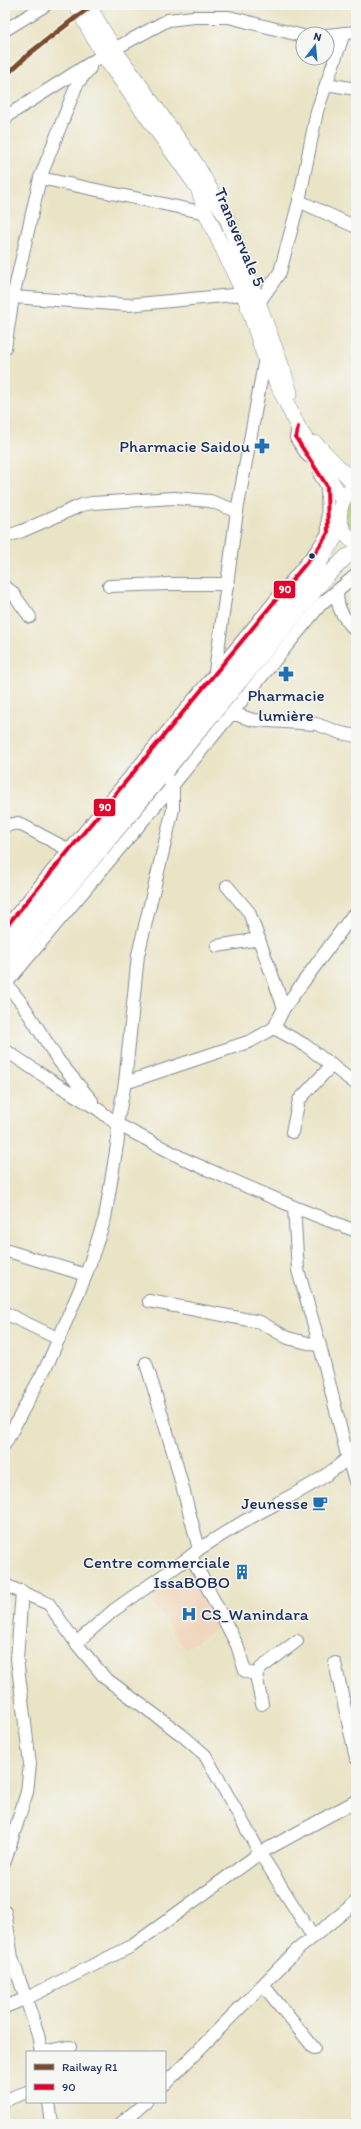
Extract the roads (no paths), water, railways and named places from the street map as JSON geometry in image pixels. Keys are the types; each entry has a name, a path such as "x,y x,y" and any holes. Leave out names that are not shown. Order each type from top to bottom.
{"main road":[{"name":"Transvervale 5","path":"76,5 89,15 109,52 198,188 206,213 244,294 265,358 298,427 342,498"},
{"name":"Transvervale 5","path":"109,52 196,164 228,221 283,370 293,404 313,441 356,485"},
{"path":"356,485 342,498 339,518 341,527 346,536 356,543"},
{"path":"5,944 297,582 317,567 341,527"},
{"path":"5,965 168,780 262,665 327,576 346,557 356,554"}],"street":[{"path":"5,30 46,5"},
{"path":"5,120 10,114 109,52 168,20 194,17 229,17 295,34"},
{"path":"335,34 350,32"},
{"path":"258,304 280,272 299,202 317,111 326,84 350,32"},
{"path":"5,348 13,297 40,178 77,84 82,76 109,52"},
{"path":"326,84 356,89"},
{"path":"40,178 206,213"},
{"path":"299,202 356,227"},
{"path":"13,297 128,305 244,294"},
{"path":"214,673 228,584 237,511 265,358"},
{"path":"5,928 214,673 297,582 328,533 327,486 296,438 298,427"},
{"path":"5,537 82,505 92,503 174,498 210,501 237,511"},
{"path":"99,1110 58,1060 23,1005 6,983 168,780 230,715 262,665 321,604 356,575"},
{"path":"109,586 228,584"},
{"path":"5,588 12,592 30,617"},
{"path":"337,591 337,606 356,631"},
{"path":"230,715 238,715 259,720 316,724 341,733 356,736"},
{"path":"5,1444 59,1339 86,1275 105,1218 118,1139 117,1124 125,1083 138,955 173,809 168,780"},
{"path":"5,826 18,823 69,850"},
{"path":"228,886 249,912 284,1008"},
{"path":"125,1083 251,1041 274,1028 284,1008 352,916 356,915"},
{"path":"217,946 259,939"},
{"path":"274,1028 305,1045 356,1084"},
{"path":"5,1050 99,1110 117,1124 186,1160 294,1207 356,1231"},
{"path":"292,1132 299,1100 332,1065"},
{"path":"294,1207 298,1270 352,1455 356,1484"},
{"path":"5,1250 86,1275"},
{"path":"149,1301 260,1322 288,1338 320,1346"},
{"path":"5,1312 59,1339"},
{"path":"146,1363 174,1455 195,1552 237,1644 245,1671 256,1674"},
{"path":"76,1643 114,1610 195,1552 264,1510 306,1489 352,1455"},
{"path":"5,1585 22,1591 49,1604 76,1643 105,1678 182,1735 205,1756 260,1853 313,1937"},
{"path":"5,1861 9,1831 27,1792 30,1764 17,1659 22,1591"},
{"path":"256,1674 261,1668 297,1641"},
{"path":"335,1663 356,1758"},
{"path":"256,1674 262,1704"},
{"path":"5,2007 27,1998 132,1946 260,1853 356,1801"},
{"path":"166,2083 313,1937 356,1902"},
{"path":"5,1912 12,1958 27,1998 38,2034 41,2051"},
{"path":"263,1985 314,2048"},
{"path":"47,2051 70,2047"},
{"path":"5,2100 26,2092"},
{"path":"49,2103 52,2124"},
{"path":"120,2124 145,2103"}],"rail line":[{"name":"R1","path":"5,76 30,53 92,5"}],"place":[{"name":"Pharmacie Saidou","path":"262,446"},
{"name":"Pharmacie lumière","path":"286,674"},
{"name":"Jeunesse","path":"320,1503"},
{"name":"Centre commerciale IssaBOBO","path":"242,1572"},
{"name":"CS_Wanindara","path":"189,1614"}]}
